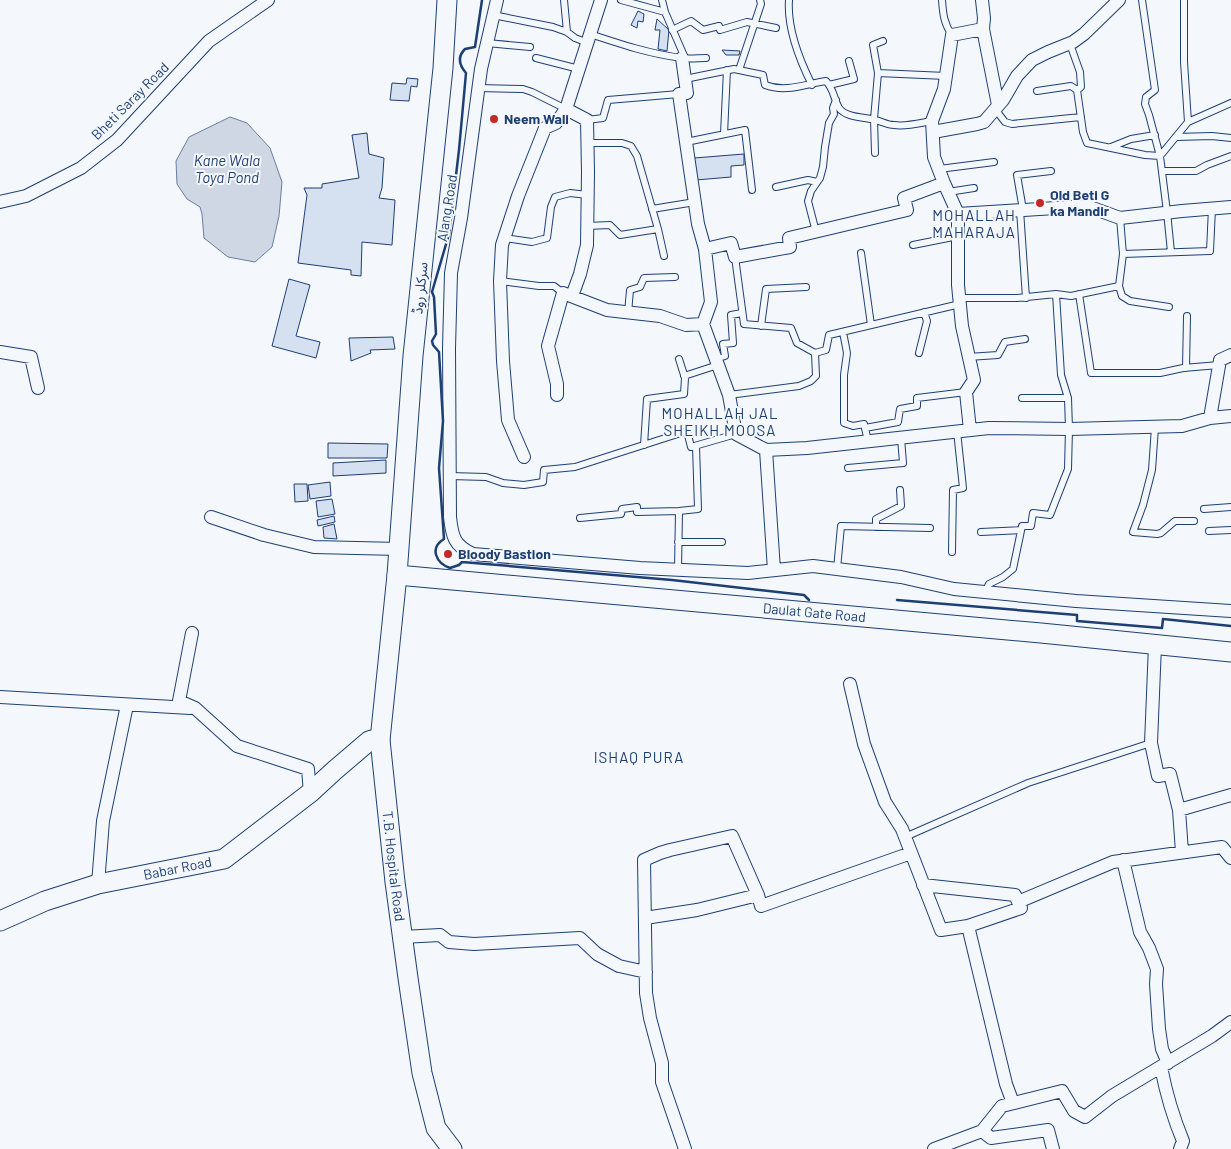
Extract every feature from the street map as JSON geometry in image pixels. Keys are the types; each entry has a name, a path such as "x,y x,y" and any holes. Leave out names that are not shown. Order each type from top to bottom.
{"main road":[{"name":"سرکلر روڈ","path":"397,575 413,356 443,68 448,0"},
{"name":"Daulat Gate Road","path":"397,575 1042,633 1231,652"},
{"name":"T.B. Hospital Road","path":"397,575 380,740 395,882 422,1073 436,1128 452,1149"},
{"name":"Babar Road","path":"0,921 45,900 98,884 224,859 310,793 369,741 380,740"}],"street":[{"name":"Bheti Saray Road","path":"0,202 26,196 81,168 117,140 209,41 268,0"},
{"name":"Alang Road","path":"497,0 481,69 461,218 451,273 449,348 451,532 455,542 464,550 474,554 630,568 678,570"},
{"path":"524,457 508,420 500,281 502,245 518,196 545,128 556,123 566,109 601,0"},
{"path":"982,0 983,30 997,107"},
{"path":"932,127 984,122 1032,60 1070,44 1084,34 1119,0"},
{"path":"970,430 966,392 974,380 962,326 958,214 934,157 932,127 944,89 952,35 983,30"},
{"path":"683,58 688,93 679,94 698,224 705,249 711,302 703,324 729,396 736,434 766,450 807,448 989,428 1069,429 1182,426 1210,418 1231,416"},
{"path":"557,395 557,384 548,346 568,294 580,274 587,246 588,226 588,120 566,109"},
{"path":"705,249 731,244 735,257 790,247 789,238 907,210 904,198 946,187"},
{"path":"958,214 1087,206 1120,218 1231,207"},
{"path":"568,294 607,310 660,316 686,326 703,324"},
{"path":"0,352 31,357 38,388"},
{"path":"1210,418 1220,360 1231,355"},
{"path":"766,450 774,570"},
{"path":"211,517 264,535 314,547 399,549"},
{"path":"678,570 748,573 813,566 901,577 954,589 1076,601 1231,611"},
{"path":"192,633 179,701 195,708 237,746 308,768 310,793"},
{"path":"1155,644 1151,743 1158,776 1170,774 1179,810 1182,852"},
{"path":"850,684 864,744 884,802 902,829 923,885 941,930 968,926 1020,908 1016,894 923,885"},
{"path":"0,697 195,708"},
{"path":"98,884 103,821 126,705"},
{"path":"1179,810 1231,795"},
{"path":"685,1149 662,1082 662,1062 646,993 644,860 670,850 732,836 761,906 911,853"},
{"path":"1018,902 1113,862 1222,847 1231,858"},
{"path":"1123,860 1140,932 1157,969 1156,984 1159,1028 1165,1065 1166,1090 1175,1123 1183,1142 1180,1149"},
{"path":"645,918 697,910 758,895"},
{"path":"968,926 1006,1084 1013,1103"},
{"path":"402,937 440,935 449,942 474,944 580,938 597,954 619,966 646,972"},
{"path":"934,1149 982,1131 1002,1106 1062,1091 1074,1111 1085,1117 1112,1096 1212,1036 1231,1022"},
{"path":"982,1131 991,1138 1048,1130 1054,1149"}],"lane":[{"path":"564,0 567,32"},
{"path":"622,0 665,12"},
{"path":"662,0 683,58"},
{"path":"739,70 760,0"},
{"path":"789,0 790,25 812,85"},
{"path":"942,0 944,20 952,35"},
{"path":"1142,0 1155,90 1146,98 1145,104 1160,156 1171,252"},
{"path":"1184,0 1184,62 1188,122"},
{"path":"493,15 544,24 567,32 575,38 589,38 661,55 683,58 706,58"},
{"path":"672,30 691,21 703,30 719,26 720,30 747,22 776,28"},
{"path":"875,153 874,119 878,73 873,45 883,42"},
{"path":"487,43 530,47"},
{"path":"1070,44 1080,72 1081,88 1077,90"},
{"path":"536,58 579,69"},
{"path":"829,85 854,79 849,61"},
{"path":"685,79 734,69 763,75 765,85 771,88 798,88 826,81 832,89 840,109 844,112 860,118 874,119 893,126 914,124 932,127"},
{"path":"724,134 727,70"},
{"path":"878,73 946,76"},
{"path":"1037,91 1071,86 1077,90 1083,132 1087,143 1145,155 1160,156"},
{"path":"478,88 523,89 566,109"},
{"path":"588,120 603,118 608,100 679,94"},
{"path":"816,232 808,202 811,191 820,178 829,124 834,114 833,108 836,100"},
{"path":"1160,156 1188,122 1231,103"},
{"path":"997,107 1005,122 1012,124 1081,117"},
{"path":"686,142 745,130 752,190"},
{"path":"1110,148 1131,139 1154,135"},
{"path":"1176,137 1212,136 1231,138"},
{"path":"588,142 622,143 631,146 637,156 658,228 664,256"},
{"path":"1162,172 1196,171 1231,156"},
{"path":"939,169 994,162"},
{"path":"1026,298 1022,210 1017,175 1051,171"},
{"path":"776,187 808,180 817,182"},
{"path":"946,187 974,188"},
{"path":"504,238 532,242 547,238 551,207 555,197 570,193 588,195"},
{"path":"652,209 695,202"},
{"path":"1123,254 1210,251 1212,208"},
{"path":"1120,218 1123,254 1119,286 1122,296 1130,301 1169,307"},
{"path":"588,226 610,225 620,235 658,228"},
{"path":"913,245 958,236"},
{"path":"861,253 871,325"},
{"path":"735,257 744,324 791,328 797,343 815,353 826,350 829,335 924,312 960,301 1026,298 1056,294 1071,296 1119,286"},
{"path":"628,312 630,290 640,287 644,278 674,277"},
{"path":"500,281 554,286 568,294"},
{"path":"761,326 766,288 806,286"},
{"path":"985,592 989,584 1013,569 1022,526 1031,526 1033,513 1050,515 1068,469 1068,398 1061,375 1056,294"},
{"path":"1079,294 1091,373 1160,373 1219,365"},
{"path":"918,353 927,321 924,312"},
{"path":"684,376 717,362 725,356 723,344 733,343 731,315 742,313"},
{"path":"1186,368 1188,316"},
{"path":"843,332 847,352 844,375 844,424 853,426 864,424 868,441"},
{"path":"968,357 998,355 1005,342 1025,339"},
{"path":"729,396 799,386 811,382 816,376 815,353"},
{"path":"644,444 647,399 684,394 684,376 679,359"},
{"path":"865,428 898,422 900,409 917,406 917,398 966,392"},
{"path":"1022,398 1068,398"},
{"path":"1155,427 1152,470 1143,505 1133,532 1157,534 1161,533 1175,521 1194,521"},
{"path":"450,476 486,477 503,483 524,485 543,482 544,470 575,467 687,431 691,447 736,434"},
{"path":"952,552 954,490 964,488 957,431"},
{"path":"848,468 903,463 901,438"},
{"path":"580,518 621,514 622,509 637,507 637,512 698,509 696,446"},
{"path":"876,527 876,519 901,506 900,490"},
{"path":"1204,509 1231,507"},
{"path":"678,570 679,511"},
{"path":"837,569 841,526 930,528"},
{"path":"981,532 1021,530"},
{"path":"1209,531 1231,530"},
{"path":"678,542 722,542"},
{"path":"905,837 1028,783 1151,743"}],"water":[{"name":"Kane Wala Toya Pond","path":"230,117 247,123 270,148 282,182 279,216 272,247 255,262 228,257 204,238 200,207 187,199 177,184 176,161 189,137"}],"building":[{"path":"638,11 644,14 643,22 638,21 637,28 631,25"},
{"path":"657,19 669,30 667,51 658,49 660,30 655,30"},
{"path":"722,50 740,51 739,55 726,55"},
{"path":"407,78 418,79 417,87 411,86 409,101 390,100 392,83 406,84"},
{"path":"367,133 369,154 384,158 382,188 379,198 395,200 392,245 362,242 361,276 351,275 351,270 298,263 307,195 304,188 322,188 322,184 359,178 352,135"},
{"path":"744,154 744,165 731,166 731,177 696,180 694,158"},
{"path":"289,279 310,285 296,336 320,342 316,358 272,346"},
{"path":"393,337 395,349 370,350 371,353 351,361 349,338"},
{"path":"328,443 388,444 387,458 328,458"},
{"path":"386,460 386,473 333,476 333,463"},
{"path":"330,482 331,496 310,499 308,485"},
{"path":"294,484 307,484 308,501 295,502"},
{"path":"332,499 335,514 318,517 316,501"},
{"path":"334,516 335,522 318,526 317,520"},
{"path":"334,524 337,539 324,538 323,527"}],"wall":[{"path":"482,0 475,47 465,49 460,58 460,64 466,73 449,234 432,292 434,297 436,334 432,341 439,352 443,421 439,468 444,539 437,547 436,555 438,559 450,568 462,562 672,580 804,595 809,600"},
{"path":"897,600 1077,615 1077,621 1162,628 1163,619 1231,626"}],"place":[{"name":"Neem Wali","path":"494,119"},
{"name":"Old Beti G ka Mandir","path":"1040,203"},
{"name":"Bloody Bastion","path":"448,554"}],"district":[{"name":"MOHALLAH MAHARAJA","path":"974,224"},
{"name":"MOHALLAH JAL SHEIKH MOOSA","path":"720,422"},
{"name":"ISHAQ PURA","path":"639,758"}]}
